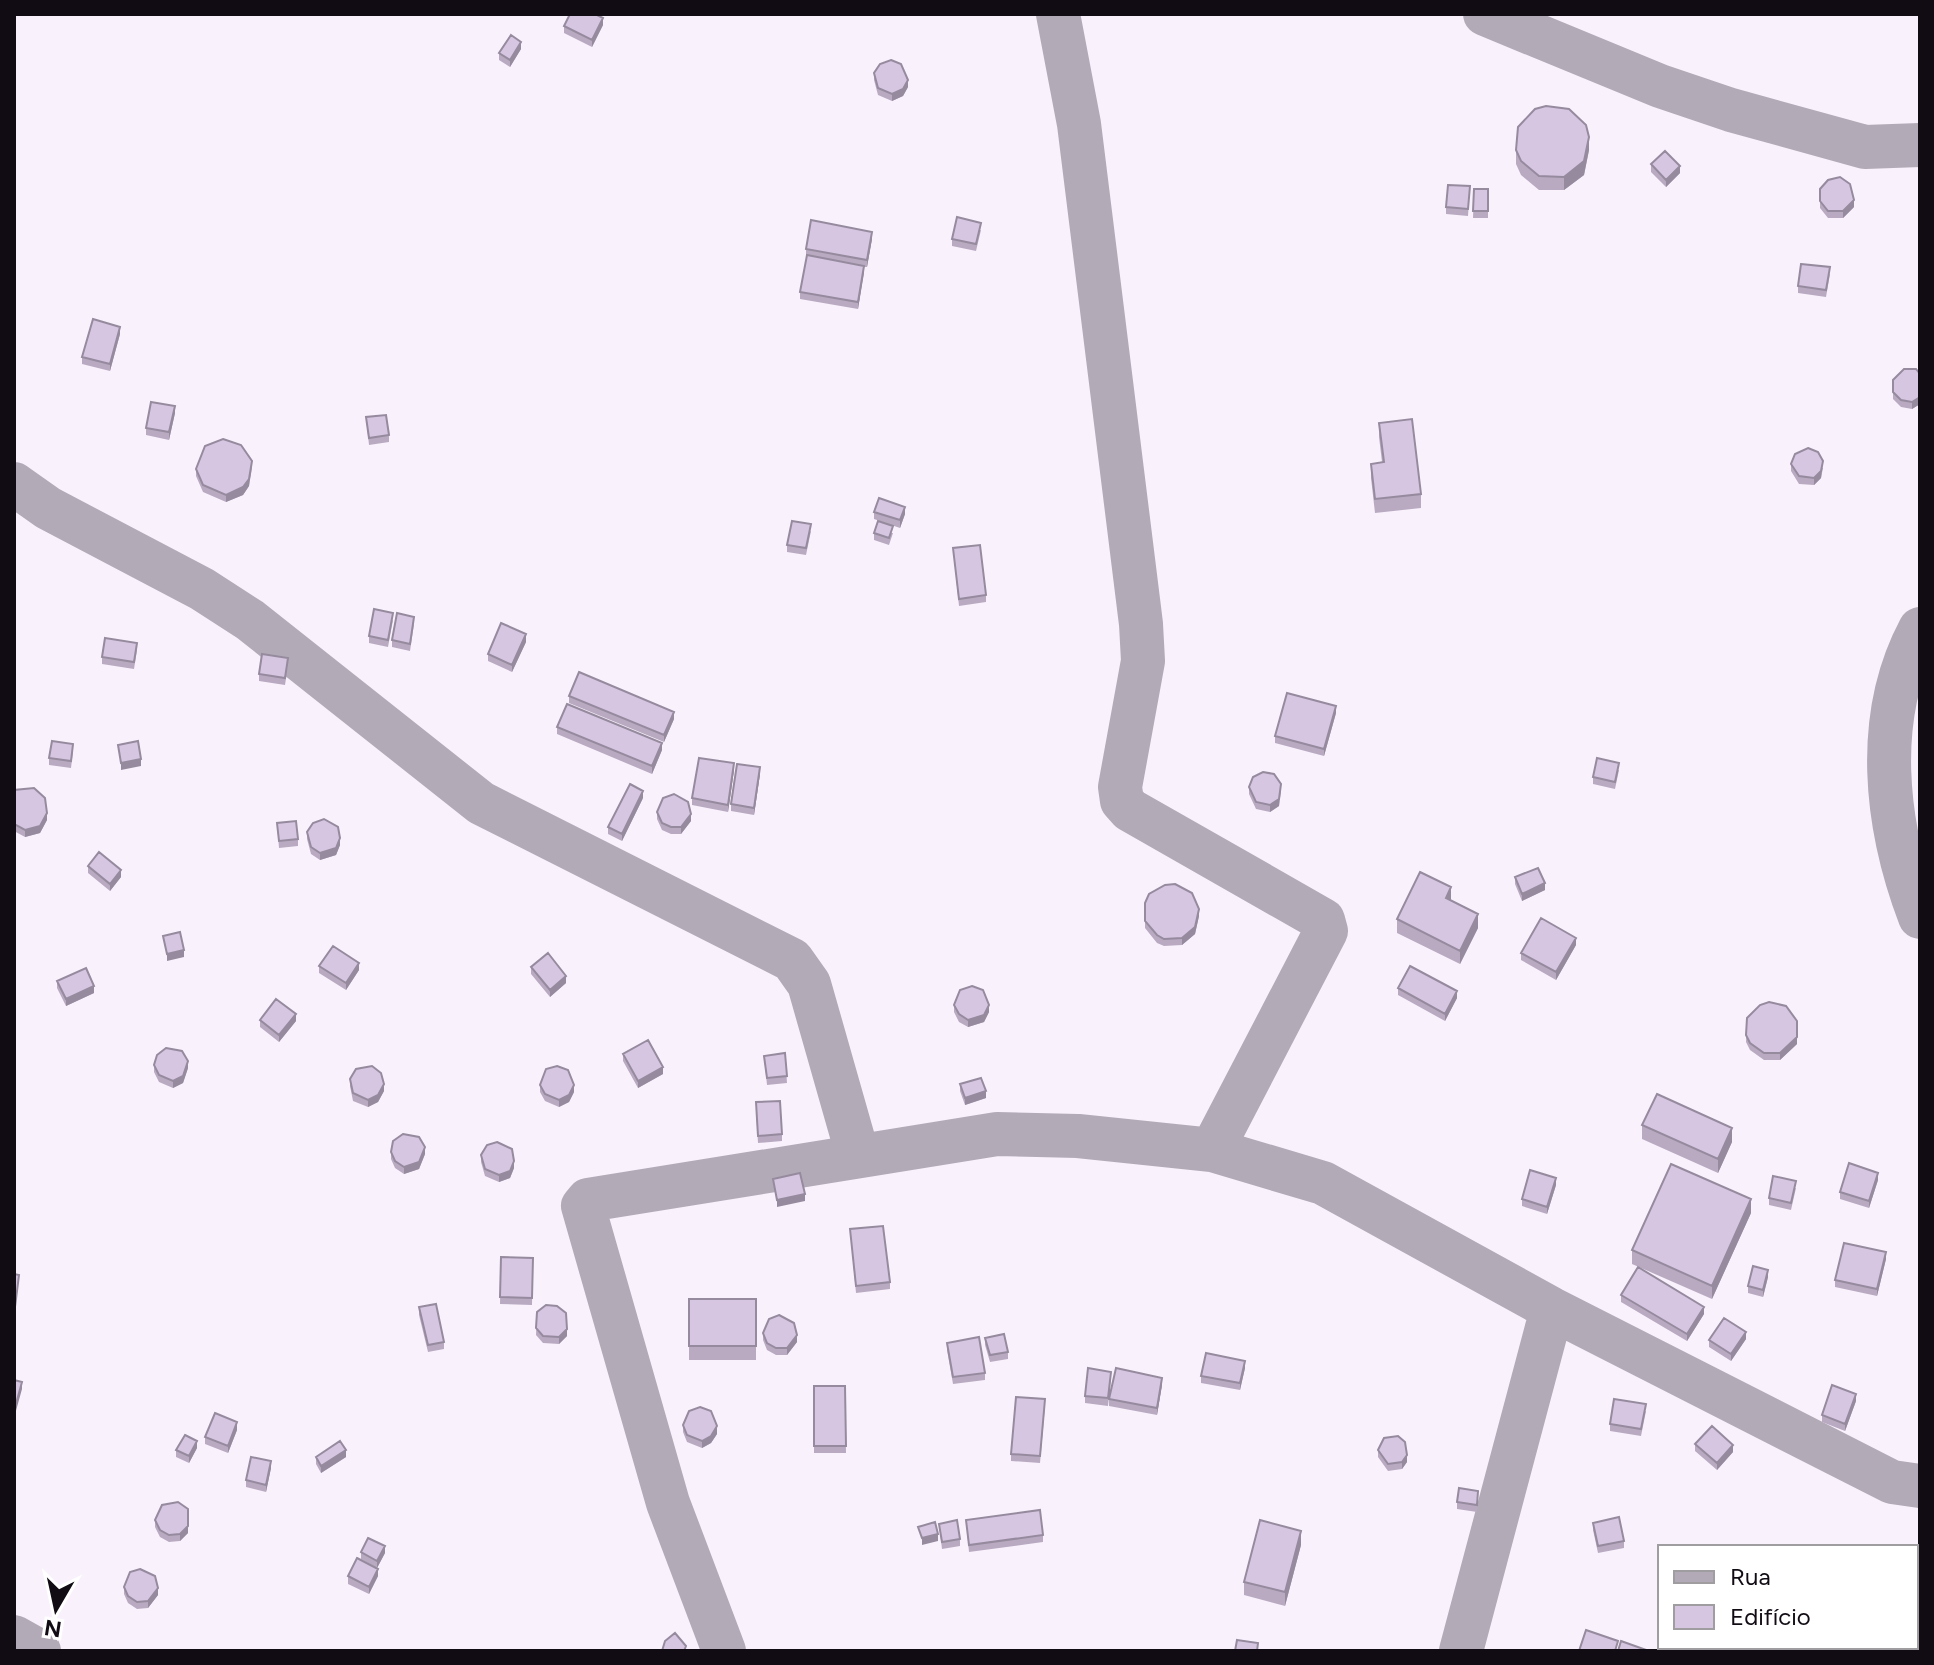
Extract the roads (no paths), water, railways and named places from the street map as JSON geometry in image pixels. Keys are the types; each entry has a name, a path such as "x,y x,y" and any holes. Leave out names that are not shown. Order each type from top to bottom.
{"street":[{"path":"1058,14 1079,124 1141,624 1143,661 1120,787 1122,801 1130,810 1323,920 1326,931 1212,1150"},
{"path":"1485,14 1660,86 1731,110 1865,147 1920,145"},
{"path":"14,484 48,508 202,589 250,620 481,803 792,960 809,984 858,1156"},
{"path":"1920,629 1902,662 1889,718 1890,796 1907,883 1920,917"},
{"path":"724,1651 668,1503 583,1206 588,1200 997,1134 1078,1136 1212,1150 1323,1183 1552,1309 1892,1482 1920,1486"},
{"path":"1461,1651 1552,1309"},
{"path":"14,1637 39,1651"}]}
